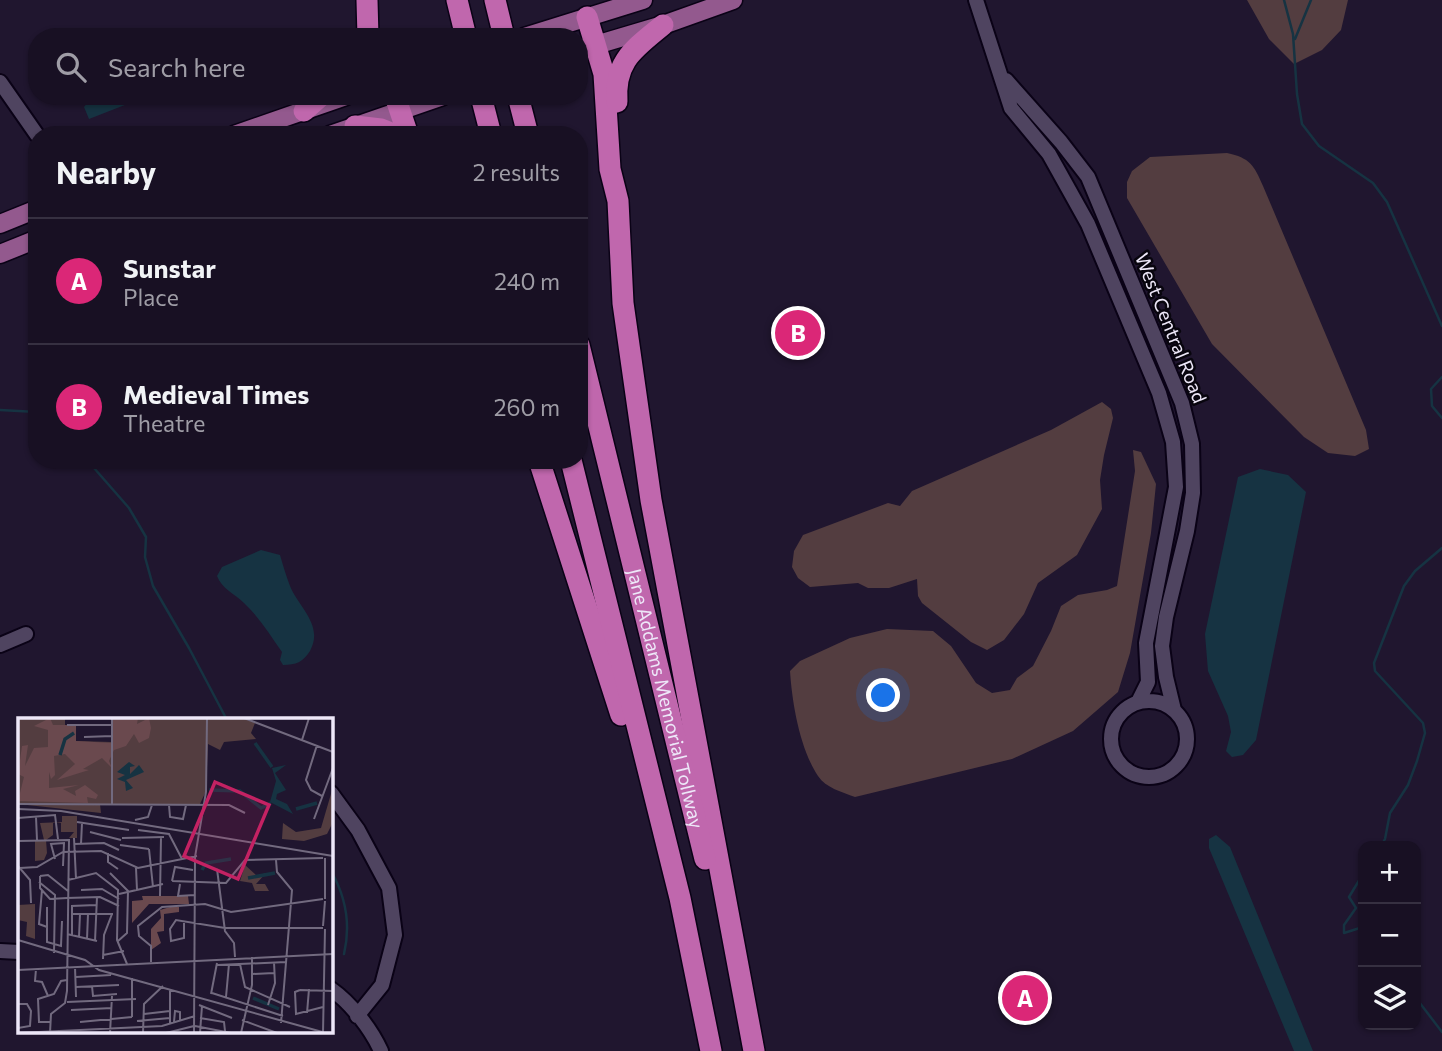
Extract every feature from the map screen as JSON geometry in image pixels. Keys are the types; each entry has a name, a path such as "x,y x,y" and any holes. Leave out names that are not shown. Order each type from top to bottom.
{"highway":[{"path":"457,0 464,28"},
{"path":"495,0 502,28"},
{"path":"360,28 367,1"},
{"path":"367,1 368,28"},
{"path":"587,17 587,28"},
{"path":"618,201 623,178 617,80 627,56 663,25"},
{"path":"588,47 604,74 610,169 618,201 623,303 651,500 753,1051"},
{"path":"304,111 311,105"},
{"path":"399,105 405,126"},
{"path":"483,105 489,126"},
{"path":"520,105 526,126"},
{"name":"Jane Addams Memorial Tollway","path":"588,382 753,1051"},
{"path":"542,469 680,898"},
{"name":"Jane Addams Memorial Tollway","path":"573,469 680,898 711,1051"}],"main road":[{"path":"552,28 643,0"},
{"path":"588,47 663,25 733,0"},
{"path":"260,126 321,105"},
{"path":"355,126 394,105"},
{"path":"0,224 28,213"},
{"path":"0,254 28,243"}],"street":[{"name":"West Central Road","path":"976,0 1010,108 1049,154 1088,225 1159,393 1173,442 1175,487 1146,643 1148,681 1138,702"},
{"name":"West Central Road","path":"1002,77 1088,177 1182,403 1192,444 1193,493 1162,646 1174,710"},
{"path":"0,82 31,126"},
{"path":"1088,225 1105,217"},
{"path":"1138,343 1155,337"},
{"path":"1174,454 1192,455"},
{"path":"0,645 26,634"},
{"path":"1138,702 1163,703 1174,710 1185,726 1186,746 1183,756 1178,764 1161,775 1140,776 1130,772 1118,761 1111,745 1116,719 1138,702"},
{"path":"332,794 358,830 389,888 395,935 382,985 357,1016"},
{"path":"0,951 18,952"},
{"path":"332,990 341,996 357,1016 381,1051"}],"shaded area":[{"path":"1247,0 1348,0 1341,30 1322,50 1294,64 1269,39"},
{"path":"1227,153 1241,157 1250,164 1263,186 1366,430 1369,449 1355,456 1328,453 1304,437 1212,344 1127,198 1127,182 1132,171 1150,157"},
{"path":"1102,402 1111,409 1113,418 1100,480 1102,509 1077,555 1038,583 1024,614 1004,640 987,650 971,642 922,603 918,596 917,579 889,588 868,588 858,583 810,587 798,578 792,567 794,551 803,535 888,503 900,506 912,491 1051,430"},
{"path":"1133,450 1141,452 1156,484 1151,533 1130,653 1118,692 1073,731 1012,759 855,797 825,784 806,753 795,711 790,671 800,661 850,638 887,629 933,631 951,646 976,683 992,693 1010,690 1017,678 1033,666 1061,606 1078,595 1117,586 1135,471"}],"water":[{"path":"86,105 125,105 89,119"},
{"path":"1260,469 1288,475 1306,492 1256,740 1243,755 1232,757 1226,751 1231,732 1228,716 1208,671 1205,634 1238,477"},
{"path":"261,550 280,555 290,586 312,625 314,642 310,651 295,663 283,665 280,660 282,652 264,626 217,576 222,567"},
{"path":"1216,835 1230,847 1313,1051 1294,1051 1209,848 1209,839"}],"waterway":[{"path":"1284,0 1293,34 1302,124 1319,146 1373,183 1387,202 1442,326"},
{"path":"1295,39 1311,0"},
{"path":"1442,377 1431,389 1432,406 1442,418"},
{"path":"0,410 28,412"},
{"path":"95,469 129,508 146,537 145,557 153,586 226,718"},
{"path":"1384,841 1390,813 1408,785 1425,733 1423,723 1375,671 1374,663 1404,586 1415,571 1442,548"},
{"path":"332,873 346,911 344,954"},
{"path":"1358,882 1349,897 1356,908 1344,925 1344,933 1358,929"},
{"path":"1421,1005 1442,1032"}],"place":[{"name":"Medieval Times","path":"798,333"},
{"name":"Sunstar","path":"1025,998"}]}
